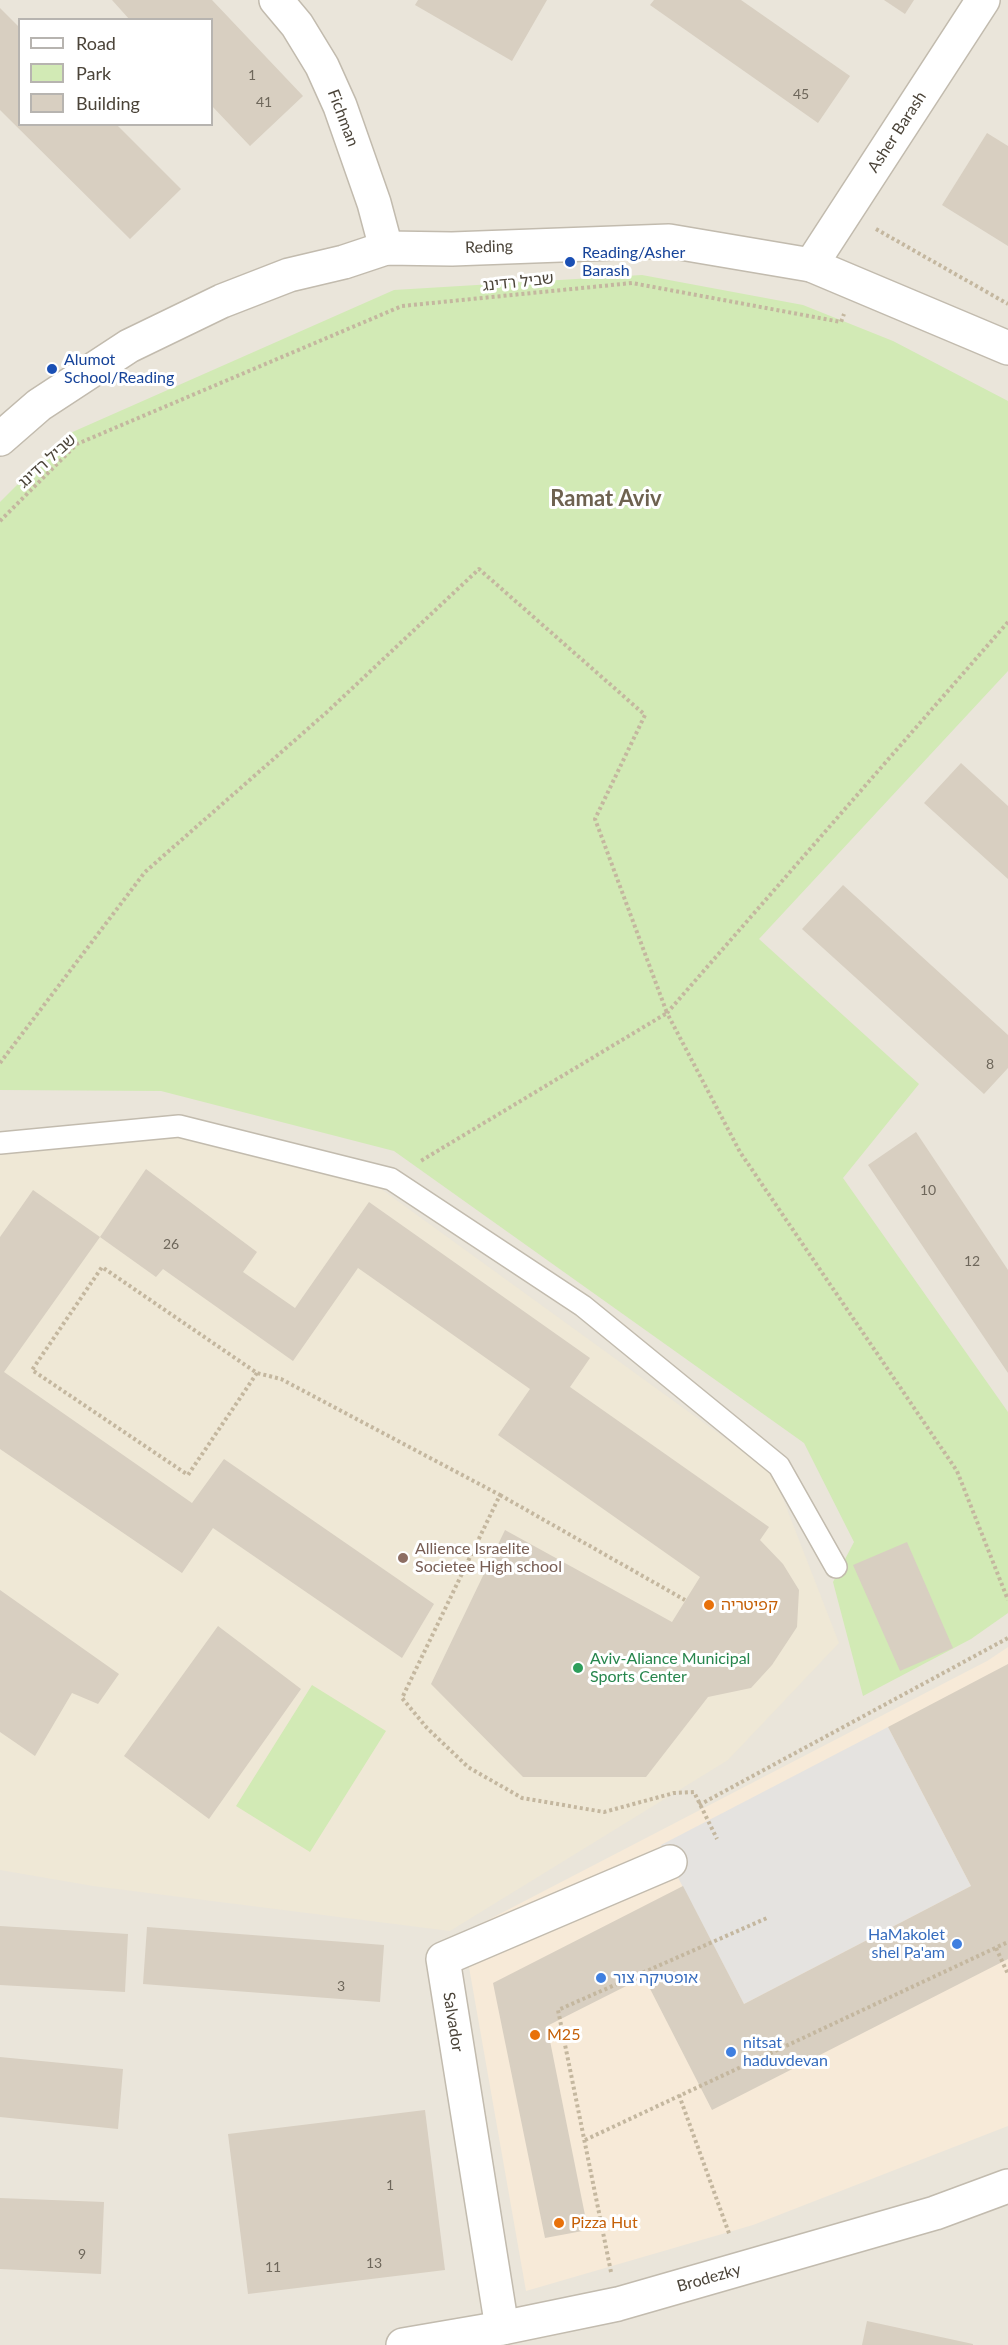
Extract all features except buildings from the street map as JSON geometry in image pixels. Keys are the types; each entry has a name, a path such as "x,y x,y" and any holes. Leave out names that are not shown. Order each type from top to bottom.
{"street":[{"name":"Fichman","path":"276,0 297,25 322,66 340,106 374,204 386,248"},
{"name":"Asher Barash","path":"811,265 983,0"},
{"name":"Reding","path":"0,439 39,405 129,346 222,301 289,275 344,262 386,248 452,249 669,241 811,265 1008,348"},
{"name":"Salvador","path":"502,2328 443,1959 670,1862"},
{"name":"Brodezky","path":"403,2345 502,2328 618,2304 935,2213 1008,2186"}],"lane":[{"path":"0,1143 179,1126 391,1179 583,1306 779,1466 836,1567"}],"path":[{"name":"שביל רדינג","path":"0,521 77,444 402,306 632,283 841,322 853,282 876,228 1008,304"},
{"path":"0,1063 145,872 327,712 479,569 645,715 595,819 667,1013 740,1152 957,1471 1008,1600"},
{"path":"391,1179 667,1013 1008,621"},
{"path":"257,1373 188,1475 32,1370 102,1267 257,1373 280,1379 500,1495 685,1600"},
{"path":"500,1495 402,1698 427,1728 468,1767 522,1798 604,1812 674,1793 694,1792 717,1839"},
{"path":"699,1805 1008,1638"},
{"path":"618,2304 558,2010 766,1918"},
{"path":"585,2140 1008,1942"},
{"path":"996,1948 1008,1974"},
{"path":"680,2095 742,2268"}],"shaded area":[{"path":"0,0 1008,0 1008,2345 0,2345"},
{"name":"Allience Israelite Societee High school","path":"179,1136 377,1186 773,1473 839,1643 728,1760 450,1931 93,1886 0,1870 0,1153"},
{"path":"1008,1647 1008,2126 753,2225 526,2291 463,1933 987,1661"},
{"path":"888,1727 971,1886 744,2004 661,1845"}],"green space":[{"path":"642,275 803,305 893,341 1008,401 1008,671 759,939 919,1084 843,1178 1008,1412 1008,1613 971,1639 863,1696 833,1582 854,1542 804,1443 394,1151 161,1091 0,1090 0,502 68,434 394,290"},
{"path":"312,1685 386,1731 310,1852 236,1806"}],"place":[{"name":"Reading/Asher Barash","path":"570,262"},
{"name":"Alumot School/Reading","path":"52,369"},
{"name":"Allience Israelite Societee High school","path":"403,1558"},
{"name":"קפיטריה","path":"709,1605"},
{"name":"Aviv-Aliance Municipal Sports Center","path":"578,1668"},
{"name":"HaMakolet shel Pa'am","path":"957,1944"},
{"name":"אופטיקה צור","path":"601,1978"},
{"name":"M25","path":"535,2035"},
{"name":"nitsat haduvdevan","path":"731,2052"},
{"name":"Pizza Hut","path":"559,2223"}],"district":[{"name":"Ramat Aviv","path":"606,499"}]}
